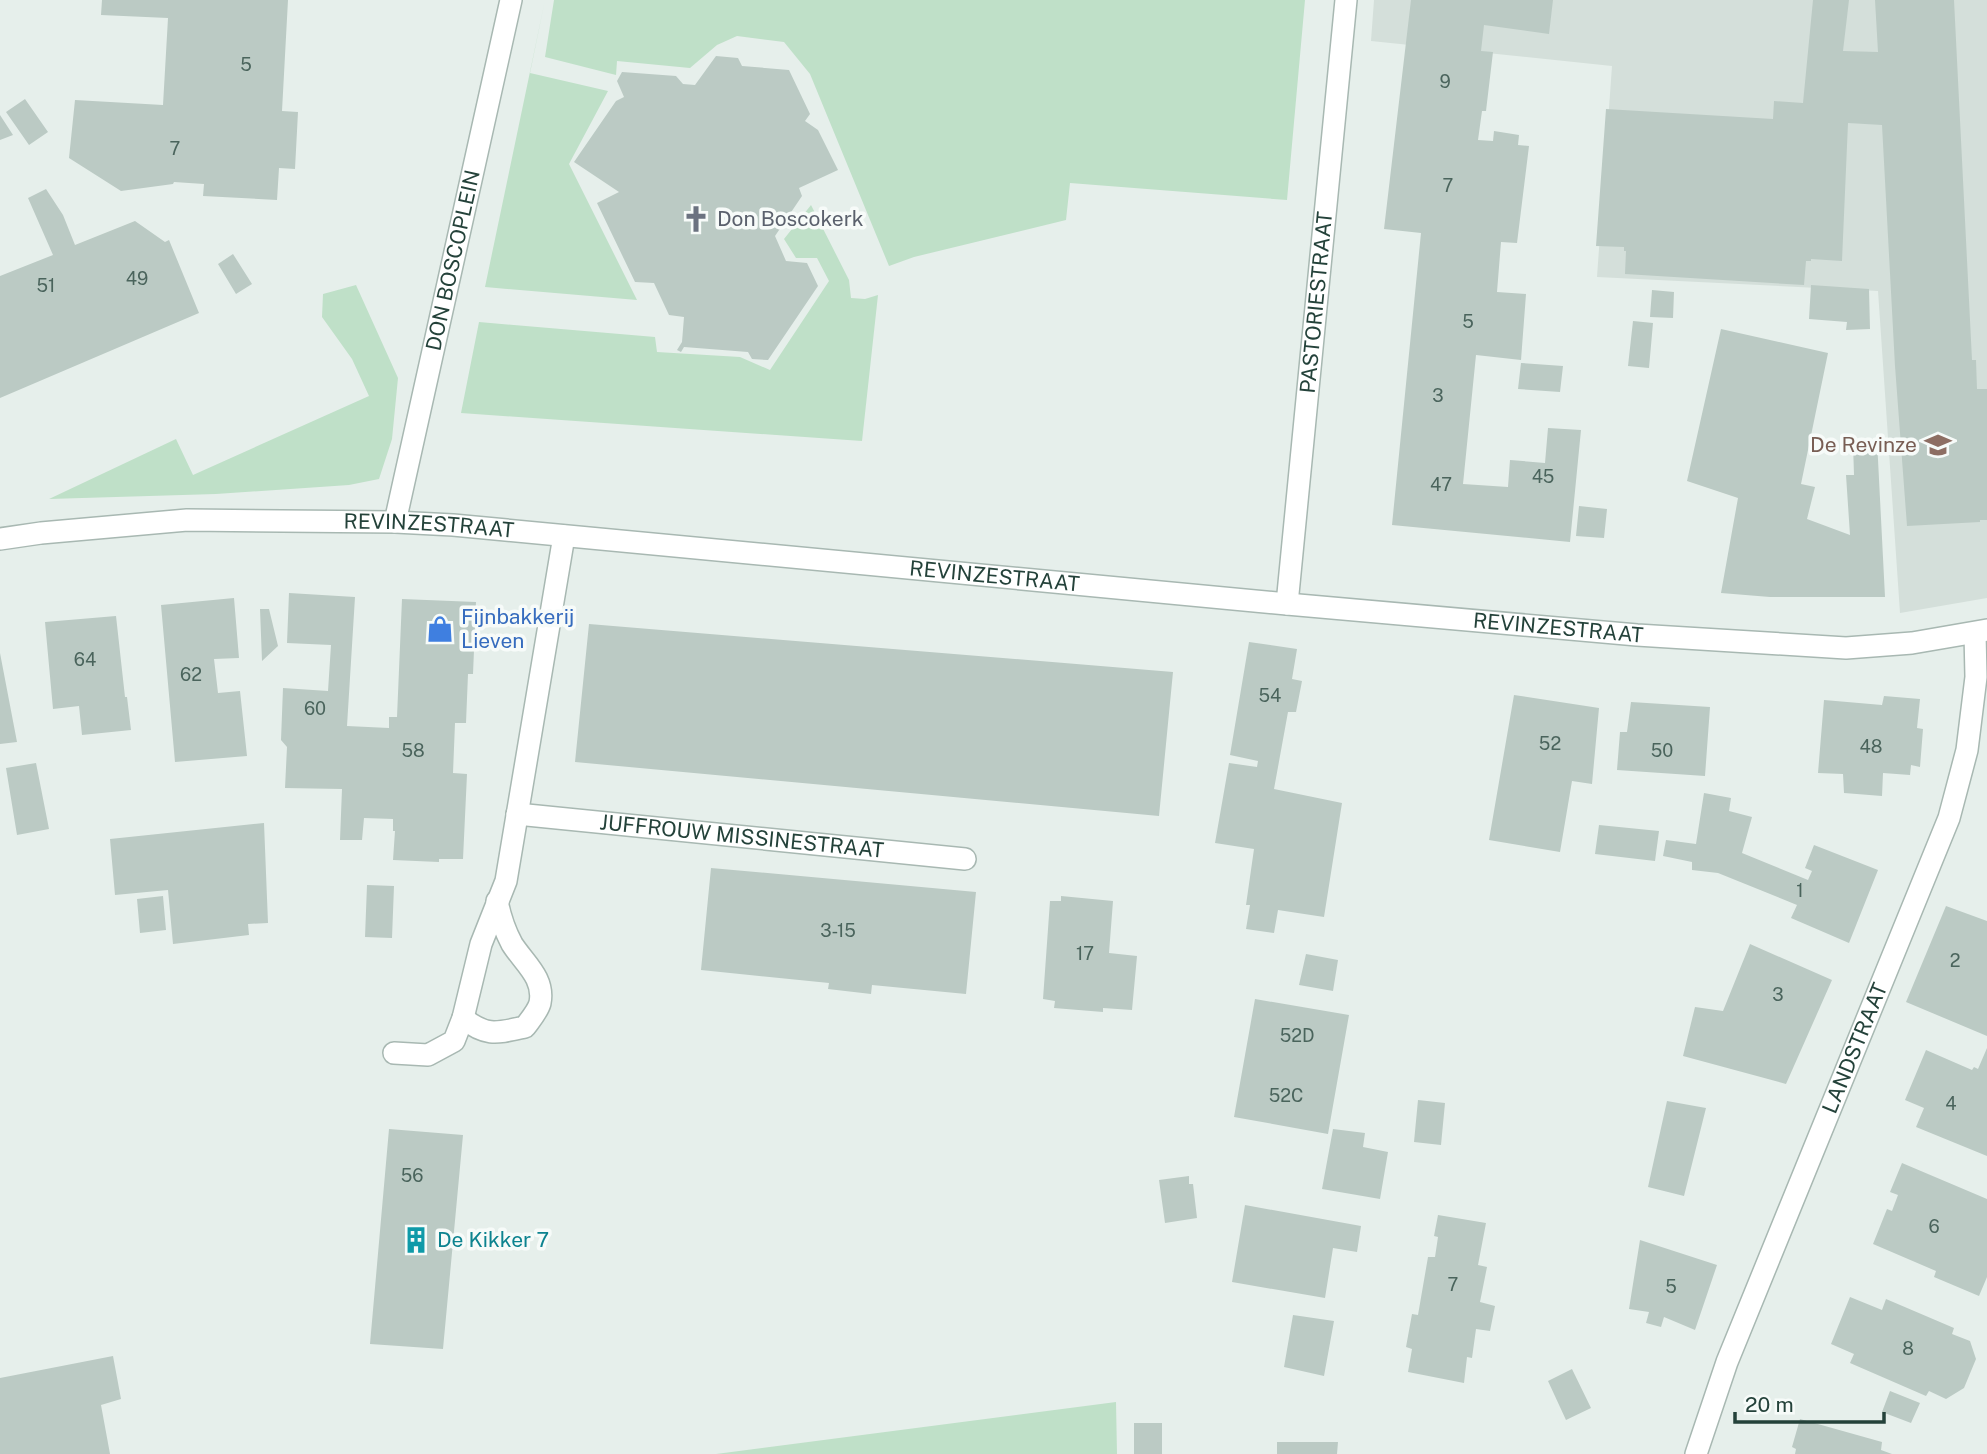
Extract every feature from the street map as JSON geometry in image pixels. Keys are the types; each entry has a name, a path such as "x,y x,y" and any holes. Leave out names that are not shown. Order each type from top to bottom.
{"street":[{"name":"DON BOSCOPLEIN","path":"395,522 511,0"},
{"name":"PASTORIESTRAAT","path":"1287,604 1346,0"},
{"name":"REVINZESTRAAT","path":"0,539 187,520 395,522 453,525 1637,635 1846,648 1912,643 1981,631"},
{"path":"394,1053 428,1055 454,1041 463,1018 481,944 506,881 564,536"},
{"name":"LANDSTRAAT","path":"1696,1454 1727,1362 1949,818 1967,750 1981,631"},
{"name":"JUFFROUW MISSINESTRAAT","path":"517,814 965,859"},
{"path":"463,1018 473,1027 485,1032 506,1031 525,1027 540,1005 540,985 512,944 497,901"}],"shaded area":[{"name":"De Revinze","path":"1374,0 1987,0 1987,598 1900,613 1878,291 1597,277 1612,66 1371,41"}],"green space":[{"path":"545,0 530,73 608,91 569,164 637,300 485,287"},
{"path":"554,0 1305,0 1287,200 1070,183 1066,220 914,257 889,266 810,74 784,42 737,36 717,45 690,68 617,61 616,75 545,57"},
{"path":"811,205 849,280 851,298 865,299 878,295 862,441 461,413 479,322 655,337 657,352 740,357 770,370 829,281 817,258 796,258 784,239"},
{"path":"356,285 398,378 392,439 379,479 349,485 216,494 49,499 176,439 193,475 369,396 352,359 322,317 323,294"},
{"path":"1116,1402 1117,1454 716,1454"}],"building":[{"path":"102,0 288,0 282,111 298,112 295,169 279,168 277,200 203,196 204,184 174,182 121,191 69,158 75,100 163,105 168,18 101,15"},
{"path":"1411,0 1553,0 1549,34 1484,25 1481,51 1493,52 1486,111 1482,111 1478,140 1493,141 1494,131 1519,135 1518,145 1529,146 1517,243 1501,242 1497,292 1526,294 1521,360 1476,355 1463,484 1508,487 1510,460 1545,463 1548,428 1581,430 1570,542 1392,525 1421,233 1384,229"},
{"path":"1813,0 1849,0 1843,51 1878,52 1875,0 1954,0 1972,360 1976,360 1977,389 1987,389 1987,520 1907,526 1882,125 1848,123 1842,261 1806,261 1804,285 1625,274 1624,247 1596,246 1606,109 1773,119 1774,101 1803,103"},
{"name":"Don Boscokerk","path":"716,56 738,58 742,66 789,70 810,114 805,121 818,130 838,170 799,188 802,196 775,236 786,261 807,263 818,286 768,360 752,359 748,352 684,347 681,352 677,350 682,342 684,317 669,315 654,283 635,282 597,203 619,192 574,162 616,101 624,97 617,81 622,72 676,76 683,84 695,85"},
{"path":"25,99 48,132 29,145 6,112"},
{"path":"0,115 13,135 0,140"},
{"path":"46,189 63,215 75,245 135,221 165,242 169,240 199,313 0,398 0,276 53,255 28,198"},
{"path":"233,254 252,284 236,294 218,264"},
{"path":"1811,285 1869,289 1870,329 1846,330 1847,322 1809,319"},
{"path":"1652,290 1674,292 1673,318 1650,317"},
{"path":"1633,321 1653,323 1649,368 1628,366"},
{"path":"1721,329 1828,353 1801,484 1815,487 1807,519 1850,535 1846,475 1854,475 1853,443 1877,440 1885,597 1770,597 1721,593 1738,498 1687,481"},
{"path":"1521,363 1563,366 1560,392 1518,389"},
{"path":"1579,506 1607,509 1604,538 1576,536"},
{"path":"289,593 355,597 347,726 389,728 389,717 397,717 402,599 476,602 473,674 468,674 466,723 455,723 453,773 467,774 463,859 439,859 439,862 393,860 393,819 364,818 362,840 340,840 342,789 285,788 287,747 281,740 283,688 328,691 331,645 287,643"},
{"path":"234,598 239,658 214,659 218,693 240,691 247,756 175,762 161,605"},
{"path":"260,609 269,609 278,646 262,661"},
{"path":"116,616 131,730 82,735 79,706 53,709 45,622"},
{"path":"589,624 1173,672 1159,816 575,762"},
{"path":"1249,642 1297,649 1292,679 1302,681 1296,712 1288,712 1274,789 1342,803 1324,917 1278,910 1274,933 1246,929 1250,905 1246,905 1254,849 1215,843 1229,763 1257,767 1258,761 1230,755"},
{"path":"0,653 17,742 0,744"},
{"path":"1514,695 1599,708 1592,784 1572,781 1560,852 1489,840"},
{"path":"1884,696 1920,699 1917,728 1923,729 1920,767 1911,765 1910,775 1883,773 1882,796 1844,793 1843,774 1818,773 1824,700 1882,705"},
{"path":"1631,702 1710,707 1705,776 1617,770 1620,732 1627,732"},
{"path":"36,763 49,829 17,835 6,768"},
{"path":"1704,793 1731,798 1729,811 1752,817 1742,853 1808,880 1812,871 1805,868 1814,845 1878,870 1849,943 1791,918 1797,905 1718,873 1692,870 1692,862 1663,856 1666,840 1696,844"},
{"path":"264,823 268,923 248,924 249,935 173,944 168,890 115,895 110,839"},
{"path":"1599,825 1659,831 1655,861 1595,854"},
{"path":"711,868 976,892 966,994 872,985 871,994 828,989 829,983 701,970"},
{"path":"367,885 394,886 392,938 365,937"},
{"path":"163,896 166,930 140,933 137,899"},
{"path":"1061,896 1113,901 1109,953 1137,956 1132,1010 1103,1008 1103,1012 1054,1008 1055,1001 1043,999 1050,901 1061,901"},
{"path":"1946,906 1987,921 1987,1036 1906,1002"},
{"path":"1750,944 1832,980 1786,1084 1683,1056 1695,1007 1723,1011"},
{"path":"1306,954 1338,960 1333,991 1299,985"},
{"path":"1255,999 1349,1015 1328,1134 1234,1117"},
{"path":"1987,1048 1987,1156 1916,1127 1924,1108 1905,1100 1926,1050 1972,1070 1974,1067 1978,1069"},
{"path":"1418,1100 1445,1103 1441,1145 1414,1142"},
{"path":"1667,1101 1706,1108 1684,1196 1648,1187"},
{"name":"De Kikker 7","path":"389,1129 463,1135 443,1349 370,1344"},
{"path":"1333,1129 1365,1133 1363,1147 1388,1152 1380,1199 1322,1189"},
{"path":"1902,1163 1987,1199 1987,1277 1979,1296 1934,1277 1936,1271 1873,1244 1887,1209 1892,1211 1898,1195 1890,1192"},
{"path":"1189,1176 1189,1184 1193,1184 1197,1218 1165,1223 1159,1180"},
{"path":"1245,1205 1361,1226 1357,1252 1333,1248 1325,1298 1232,1282"},
{"path":"1438,1215 1486,1223 1478,1265 1487,1267 1480,1302 1495,1306 1490,1331 1476,1329 1472,1358 1467,1357 1464,1383 1408,1372 1412,1349 1406,1347 1412,1314 1418,1315 1428,1257 1435,1257 1438,1237 1434,1236"},
{"path":"1640,1240 1717,1265 1695,1330 1664,1317 1661,1327 1646,1323 1649,1312 1629,1309"},
{"path":"1850,1297 1882,1310 1886,1299 1954,1328 1952,1334 1970,1341 1976,1359 1964,1388 1946,1399 1929,1391 1926,1396 1850,1363 1854,1354 1831,1344"},
{"path":"1293,1315 1334,1321 1324,1376 1284,1367"},
{"path":"113,1356 121,1399 101,1405 110,1454 0,1454 0,1378"},
{"path":"1572,1369 1591,1408 1566,1420 1548,1381"},
{"path":"1890,1391 1920,1403 1911,1423 1882,1412"},
{"path":"1800,1419 1882,1442 1881,1450 1892,1454 1795,1454 1796,1449 1792,1447"},
{"path":"1134,1423 1162,1423 1162,1454 1134,1454"},
{"path":"1277,1442 1338,1442 1337,1454 1277,1454"}],"place":[{"name":"Don Boscokerk","path":"696,219"},
{"name":"De Revinze","path":"1938,445"},
{"name":"Fijnbakkerij Lieven","path":"440,629"},
{"name":"De Kikker 7","path":"416,1240"}]}
